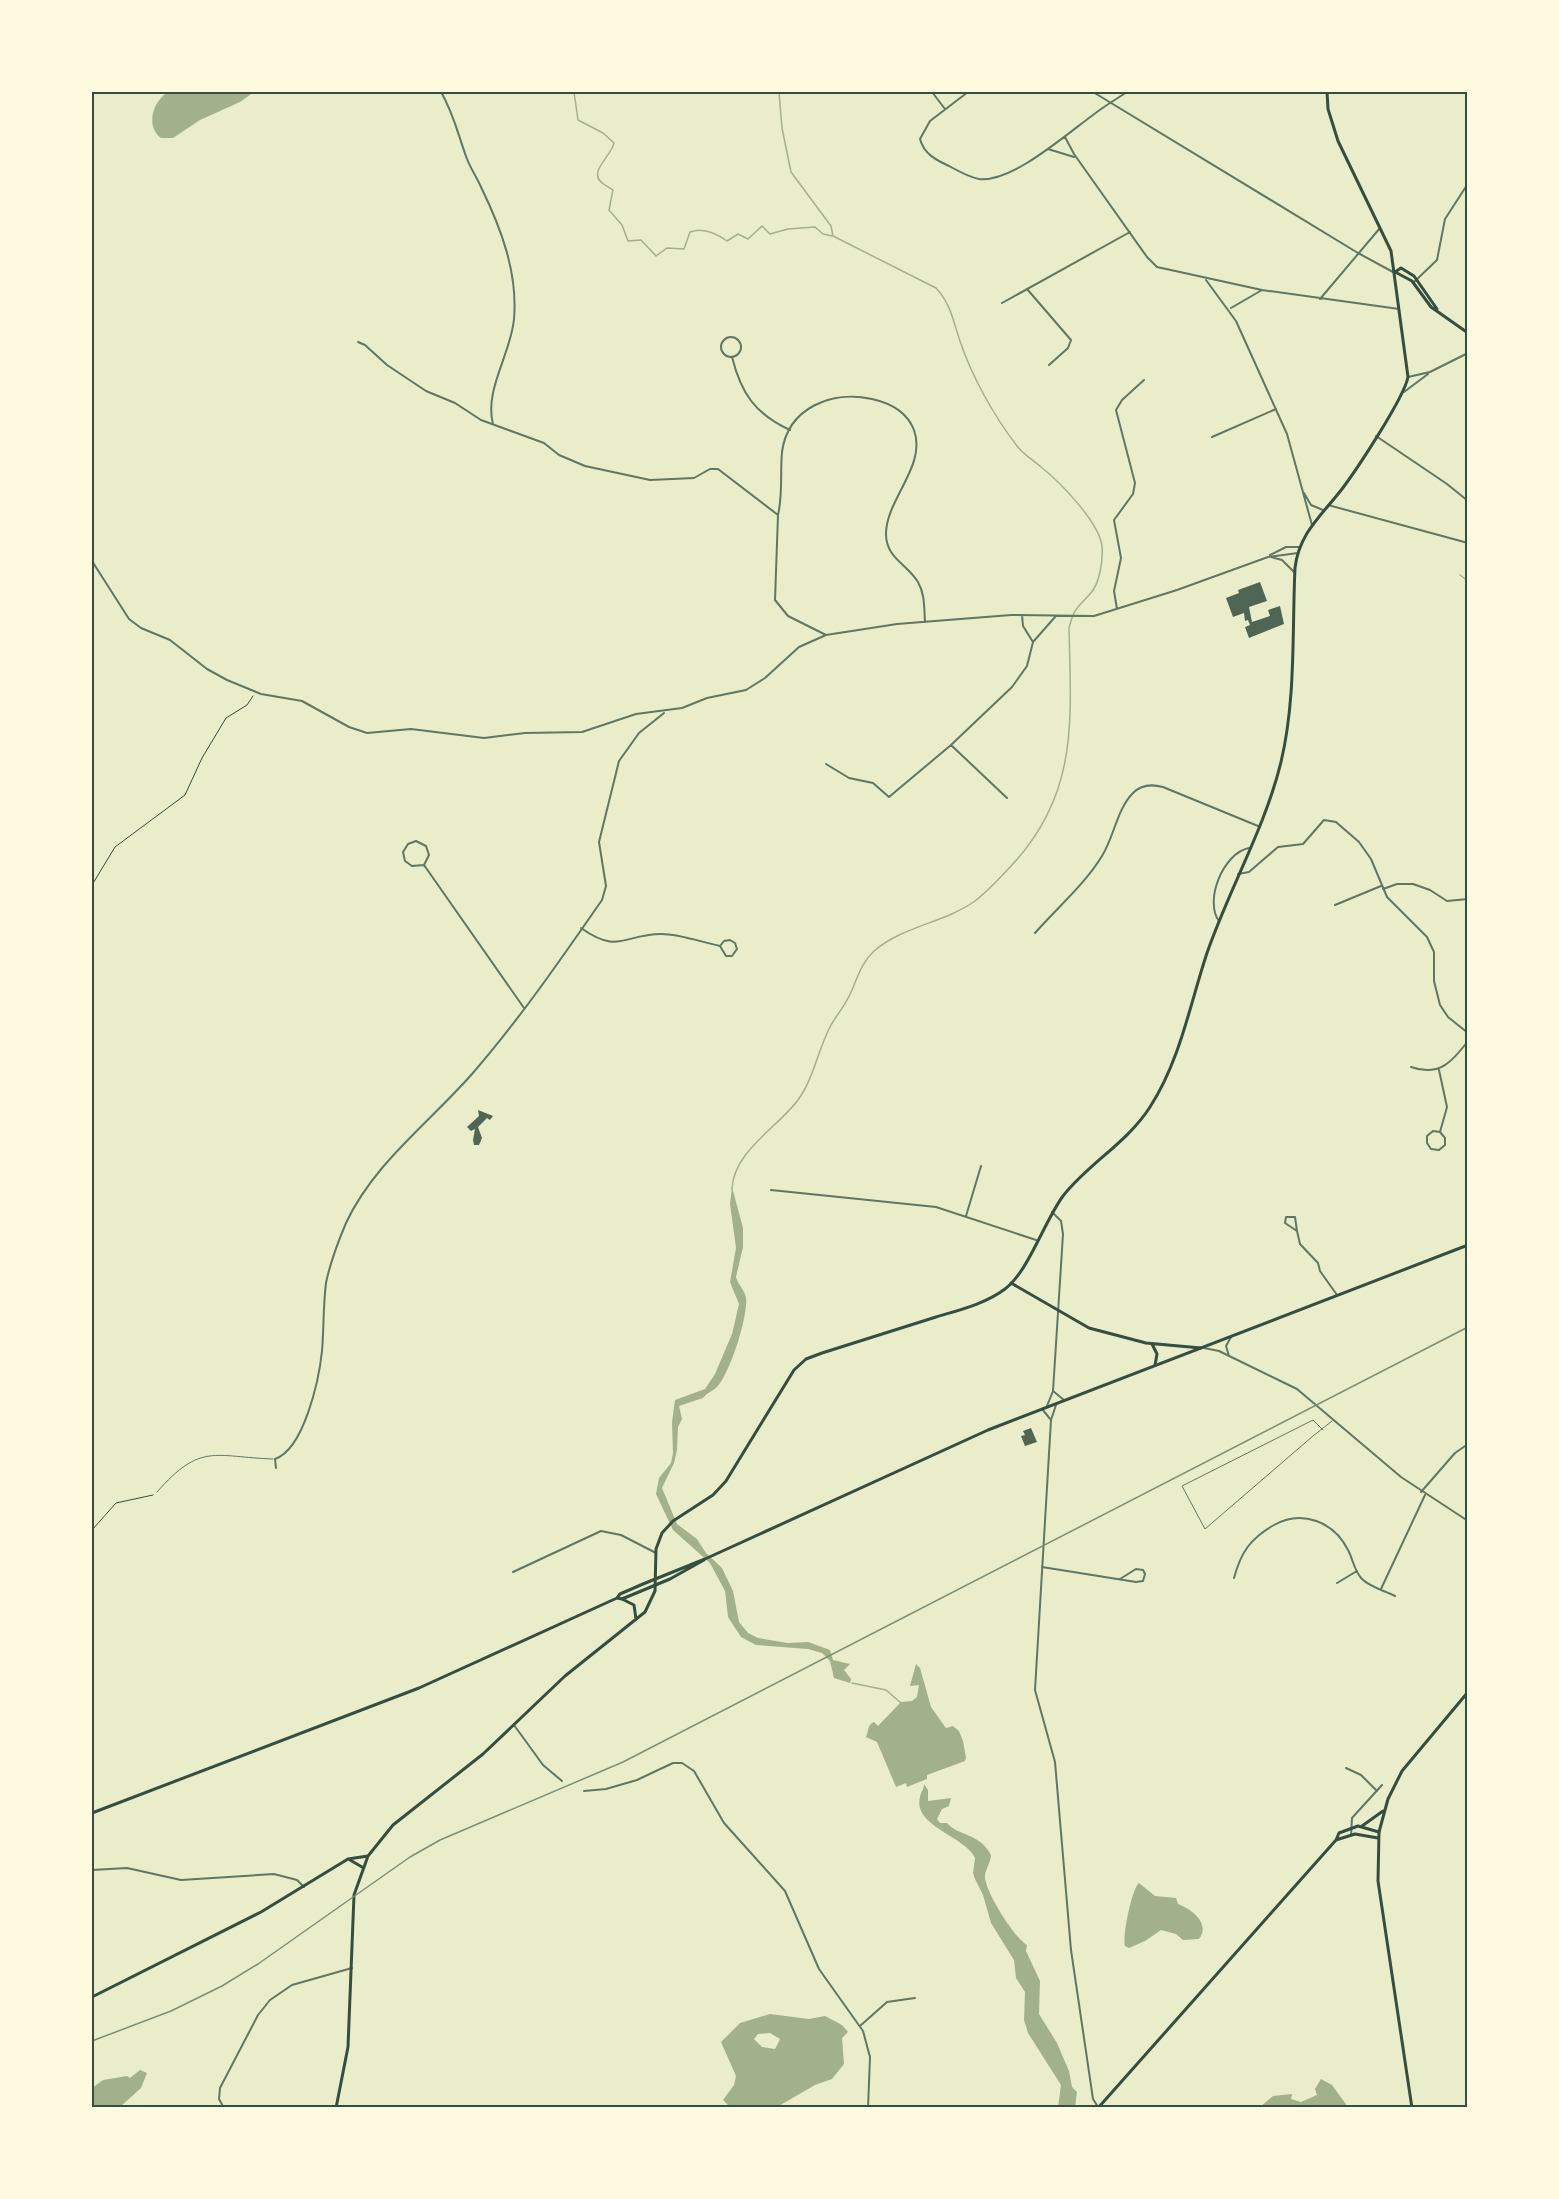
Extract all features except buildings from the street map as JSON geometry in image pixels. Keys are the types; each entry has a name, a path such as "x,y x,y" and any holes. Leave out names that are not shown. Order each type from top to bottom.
{"main road":[{"path":"336,2108 348,2055 354,1896 368,1856 393,1825 470,1765 565,1676 636,1620 650,1605 656,1585 656,1553 659,1537 664,1528 712,1495 726,1481 789,1378 803,1361 982,1301 1011,1283 1022,1269 1052,1212 1078,1179 1133,1130 1155,1099 1175,1056 1219,921 1275,783 1286,736 1290,697 1295,574 1300,547 1312,525 1347,482 1402,393 1408,377 1391,251 1336,136 1328,109 1327,92"},
{"path":"1395,272 1401,268 1412,273 1425,300 1431,307 1437,309 1467,333"},
{"path":"1395,272 1415,281 1430,297 1437,309"},
{"path":"1425,300 1430,297"},
{"path":"616,1599 620,1594 711,1557 954,1444 1041,1408 1467,1245"},
{"path":"1011,1283 1085,1327 1152,1344 1201,1348"},
{"path":"1152,1344 1157,1354 1155,1365"},
{"path":"92,1813 419,1688 616,1599 622,1599 686,1572 705,1559"},
{"path":"622,1599 634,1605 636,1620"},
{"path":"1412,2108 1378,1881 1378,1838 1384,1810 1407,1763 1467,1692"},
{"path":"1362,1826 1384,1810"},
{"path":"1098,2108 1336,1840 1339,1833 1350,1827 1362,1826 1379,1832"},
{"path":"1336,1840 1351,1835 1378,1838"},
{"path":"92,1997 227,1930 304,1887 348,1859 368,1856"},
{"path":"348,1859 363,1867"}],"street":[{"path":"441,92 450,108 466,158 494,215 505,248 515,296 510,341 490,403 493,425"},
{"path":"932,92 945,109"},
{"path":"968,92 945,109 923,130 922,145 935,159 971,177 983,179 997,175 1048,149 1127,92"},
{"path":"1093,92 1358,253 1389,271 1395,272"},
{"path":"1065,137 1077,159 1157,267 1262,290 1400,309"},
{"path":"1048,149 1070,154 1077,159"},
{"path":"1415,281 1437,260 1445,219 1467,185"},
{"path":"1320,299 1380,228"},
{"path":"1002,303 1130,232"},
{"path":"1204,278 1229,309 1276,409 1293,449 1312,525"},
{"path":"1027,290 1071,340 1068,348 1049,365"},
{"path":"1229,309 1262,290"},
{"path":"731,336 741,344 738,353 732,357 725,355 721,346 723,340 731,336"},
{"path":"358,342 426,391 455,403 493,425 544,443 559,455 578,463 639,479 694,478 716,468 778,515"},
{"path":"1402,393 1430,372 1467,353"},
{"path":"732,357 740,386 752,404 769,420 789,430"},
{"path":"1408,377 1430,372"},
{"path":"1118,609 1114,591 1121,558 1114,520 1133,494 1135,483 1116,410 1122,400 1144,380"},
{"path":"825,634 788,616 775,600 778,515 782,452 789,430 796,420 814,405 834,397 868,398 897,408 908,419 916,438 915,452 887,523 886,538 895,558 919,585 925,622"},
{"path":"1212,437 1276,409"},
{"path":"1376,436 1447,484 1467,501"},
{"path":"1303,491 1311,505 1324,510"},
{"path":"1329,505 1467,543"},
{"path":"92,561 118,605 135,624 171,640 217,675 256,691 302,701 355,729 378,734 411,729 484,738 525,733 575,732 648,712 666,711 752,687 799,646 825,634 925,622 1022,615 1080,618 1118,609 1268,557 1286,547 1300,547"},
{"path":"1268,557 1298,553"},
{"path":"1268,557 1282,560 1295,574"},
{"path":"1022,615 1023,626 1033,642"},
{"path":"826,764 849,778 873,783 889,797 951,745 1017,682 1027,666 1033,642 1055,617"},
{"path":"276,1468 275,1459 291,1448 306,1415 322,1354 327,1280 351,1215 397,1150 472,1073 524,1008 605,894 599,842 619,761 633,740 666,711"},
{"path":"648,712 652,721"},
{"path":"951,745 1007,798"},
{"path":"1035,933 1097,864 1110,842 1127,800 1141,787 1152,785 1163,787 1258,826"},
{"path":"1238,874 1248,873 1278,847 1303,844 1318,824 1331,820 1345,829 1362,846 1373,863 1382,887 1429,939 1434,952 1434,981 1440,1005 1448,1017 1467,1033"},
{"path":"416,841 426,846 429,855 424,865 412,866 405,861 404,852 408,844 416,841"},
{"path":"1219,921 1215,912 1215,899 1223,867 1235,853 1249,848"},
{"path":"424,865 524,1008"},
{"path":"1335,905 1382,887 1397,884 1413,884 1430,890 1447,901 1467,899"},
{"path":"581,928 599,939 615,943 660,934 720,946"},
{"path":"730,940 735,943 737,949 734,954 728,956 722,954 720,946 724,941 730,940"},
{"path":"1411,1067 1425,1071 1439,1070 1450,1063 1467,1041"},
{"path":"1439,1070 1447,1107 1440,1132"},
{"path":"1433,1131 1440,1132 1445,1138 1444,1145 1439,1150 1431,1149 1427,1143 1427,1136 1433,1131"},
{"path":"966,1215 981,1166"},
{"path":"771,1190 936,1206 1036,1240"},
{"path":"1047,1406 1053,1391 1063,1230 1060,1219 1052,1212"},
{"path":"1297,1231 1285,1223 1286,1217 1296,1217 1300,1244 1317,1262 1320,1271 1337,1295"},
{"path":"1229,1356 1226,1346 1232,1335"},
{"path":"1201,1348 1229,1356 1294,1387 1421,1492 1467,1521"},
{"path":"1053,1391 1064,1400"},
{"path":"1058,1402 1051,1420 1036,1697 1055,1762 1072,1958 1093,2099 1098,2108"},
{"path":"1041,1408 1051,1420"},
{"path":"1421,1492 1455,1453 1467,1444"},
{"path":"1381,1589 1425,1495"},
{"path":"1234,1578 1242,1552 1251,1542 1277,1523 1298,1517 1318,1521 1332,1530 1346,1545 1357,1571 1365,1581 1395,1596"},
{"path":"513,1572 601,1531 621,1535 656,1553"},
{"path":"1042,1567 1139,1582 1144,1579 1145,1574 1136,1569 1120,1579"},
{"path":"1337,1583 1357,1571"},
{"path":"514,1725 543,1765 562,1781"},
{"path":"584,1791 606,1789 637,1780 673,1763 682,1763 691,1768 724,1823 785,1891 819,1969 860,2026 870,2052 868,2108"},
{"path":"1347,1768 1361,1775 1377,1791"},
{"path":"1351,1835 1352,1818 1382,1785"},
{"path":"92,1870 127,1868 181,1880 274,1874 297,1880 304,1887"},
{"path":"224,2108 219,2099 220,2088 258,2016 270,2000 292,1985 352,1968"},
{"path":"860,2026 887,2002 915,1998"}],"lane":[{"path":"1323,1430 1313,1420 1182,1486 1205,1529 1313,1436 1323,1430 1334,1420"},
{"path":"157,1492 176,1471 198,1458 217,1455 275,1459"}],"path":[{"path":"92,885 115,847 185,795 202,758 226,718 247,705 256,691"},
{"path":"92,1530 116,1503 142,1499 157,1492"}],"shaded area":[{"path":"168,92 180,94 254,92 240,102 200,120 173,138 161,138 153,127 153,114 158,101"},
{"path":"732,1187 743,1228 743,1247 736,1277 746,1298 741,1331 727,1370 717,1387 703,1398 679,1406 682,1419 678,1427 677,1450 674,1463 662,1488 677,1524 697,1539 706,1553 722,1568 733,1591 739,1622 748,1633 758,1638 788,1643 808,1642 830,1650 833,1660 850,1664 844,1670 851,1679 850,1683 834,1678 830,1661 822,1653 808,1649 756,1645 741,1637 728,1617 725,1591 710,1563 673,1530 656,1494 659,1478 671,1463 675,1400 705,1389 715,1374 732,1334 739,1304 730,1282 736,1248 730,1204"},
{"path":"916,1664 920,1668 931,1707 946,1728 953,1726 959,1731 966,1758 965,1761 927,1775 927,1779 907,1787 906,1783 896,1787 877,1742 866,1737 872,1723 878,1726 901,1702 912,1701 917,1697 919,1685 910,1686"},
{"path":"924,1784 928,1790 928,1801 951,1798 949,1806 942,1809 937,1819 940,1823 947,1823 975,1839 991,1855 985,1875 987,1885 995,1904 1008,1924 1027,1945 1026,1951 1040,1981 1039,2014 1057,2043 1069,2071 1072,2087 1077,2092 1075,2107 1058,2107 1061,2085 1028,2033 1024,2020 1025,1992 1016,1978 1014,1960 991,1923 983,1895 973,1873 975,1858 961,1843 924,1816 920,1807 920,1797"},
{"path":"1139,1883 1155,1896 1176,1898 1178,1904 1194,1913 1203,1927 1199,1939 1183,1940 1176,1934 1161,1930 1145,1941 1129,1948 1125,1946 1128,1913 1133,1894"},
{"path":"770,2014 809,2019 825,2016 842,2025 848,2032 842,2038 844,2064 832,2079 815,2085 777,2107 730,2107 723,2100 734,2085 736,2076 721,2042 740,2023","holes":["770,2033 780,2039 775,2049 762,2047 754,2039 758,2034"]},
{"path":"140,2070 147,2073 141,2088 120,2107 92,2107 92,2088 103,2080 127,2076 130,2078"},
{"path":"1321,2079 1332,2085 1348,2107 1260,2107 1273,2096 1292,2094 1291,2099 1301,2102 1317,2095 1315,2089"}],"waterway":[{"path":"574,92 578,120 603,133 614,143 599,168 598,178 613,190 609,210 622,225 628,241 641,240 656,256 667,248 684,249 690,232 700,230 727,241 738,234 748,239 762,226 770,234 788,229 815,227 823,234 832,236"},
{"path":"732,1189 734,1176 748,1152 798,1100 812,1073 831,1025 848,999 870,955 898,936 950,915 975,901 1003,875 1033,839 1049,811 1060,783 1066,754 1070,694 1069,628 1076,609 1096,584 1102,558 1099,536 1078,503 1020,449 992,409 977,382 948,307 936,288 833,236 831,226 791,172 782,128 779,92"},
{"path":"1460,575 1468,581"},
{"path":"852,1683 886,1690 901,1703"}],"railway":[{"path":"92,2041 171,2011 222,1986 258,1964 410,1857 440,1840 623,1762 1468,1327"}]}
